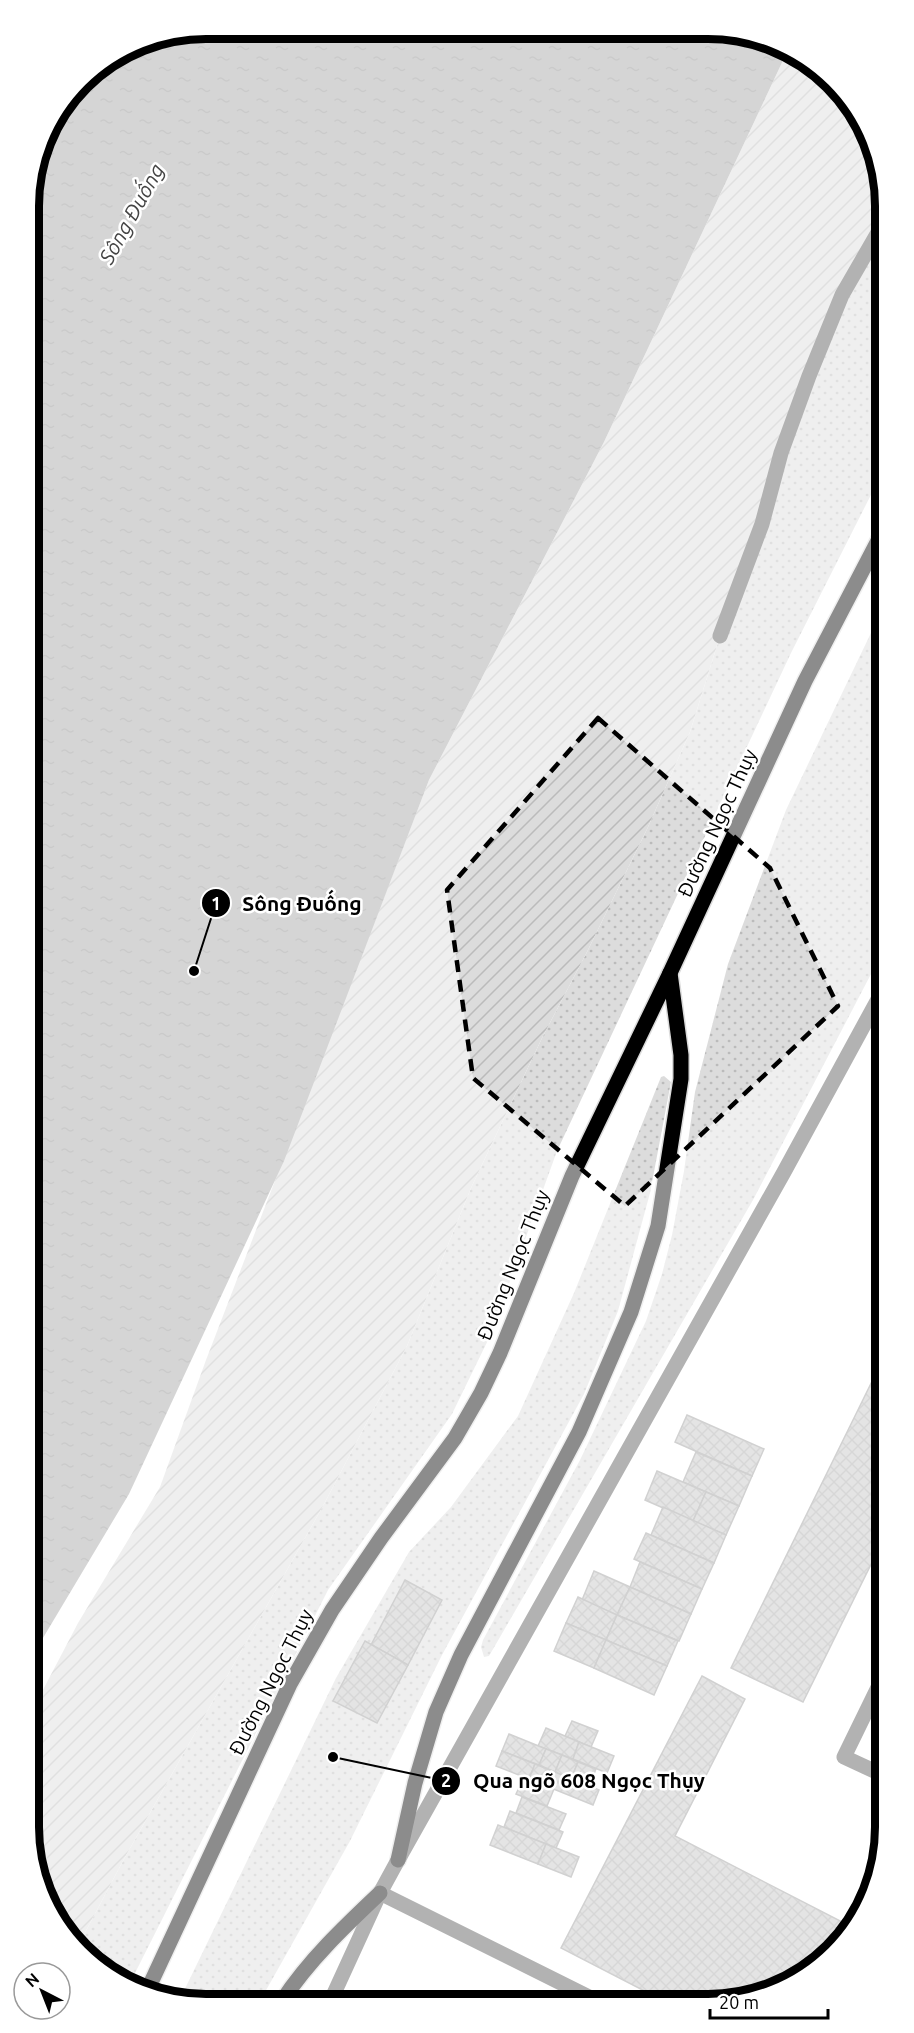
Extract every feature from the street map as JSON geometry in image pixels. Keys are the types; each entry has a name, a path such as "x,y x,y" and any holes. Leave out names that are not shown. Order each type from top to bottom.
{"main road":[{"name":"Đường Ngọc Thụy","path":"150,1984 290,1684 332,1610 381,1538 455,1438 481,1393 500,1353 572,1176 670,973 805,681 875,547"},
{"path":"398,1860 415,1783 436,1712 461,1655 579,1432 631,1312 655,1236 681,1079 681,1055 670,973"},
{"path":"286,1994 336,1936 380,1893"}],"street":[{"path":"720,636 762,524 781,453 809,376 842,295 875,238"},
{"path":"334,1994 380,1893 398,1860 784,1172 875,1005"},
{"path":"875,1693 844,1757 875,1771"},
{"path":"380,1893 583,1994"}],"highlighted area":[{"path":"598,718 770,868 838,1006 625,1206 473,1078 447,890"}],"shaded area":[{"path":"784,57 801,67 826,88 853,123 862,142 874,184 875,238 842,295 720,636 690,732 648,827 542,1038 471,1188 407,1346 323,1506 124,1859 82,1939 67,1920 52,1891 40,1849 39,1697 78,1623 160,1487 206,1360 429,780 604,442"},
{"path":"875,239 875,487 791,653 557,1151 491,1334 452,1414 328,1590 132,1977 113,1966 82,1939 124,1859 323,1506 407,1346 471,1188 542,1038 648,827 690,732 720,636 809,376"},
{"path":"875,625 875,966 753,1200 489,1656 484,1657 481,1647 483,1640 580,1460 646,1321 672,1235 695,1092 728,964 786,810"},
{"path":"664,1076 671,1082 650,1193 618,1311 584,1394 442,1655 350,1841 264,1994 183,1992 336,1678 409,1552 451,1507 518,1416 574,1293 661,1077"}],"water":[{"name":"Sông Đuống","path":"708,39 740,42 782,56 784,57 604,442 429,780 284,1161 129,1494 39,1645 39,195 45,163 56,132 67,113 88,88 113,67 142,52 184,40"}],"building":[{"path":"875,1375 875,1556 803,1702 731,1668"},
{"path":"687,1415 764,1449 752,1476 675,1442"},
{"path":"696,1452 752,1476 739,1506 683,1482"},
{"path":"657,1471 706,1492 693,1521 645,1500"},
{"path":"706,1492 739,1506 726,1535 693,1521"},
{"path":"663,1507 726,1535 714,1563 651,1535"},
{"path":"646,1533 714,1563 702,1589 634,1559"},
{"path":"640,1562 702,1589 691,1614 630,1587"},
{"path":"594,1571 630,1587 617,1615 582,1600"},
{"path":"405,1580 442,1600 408,1665 371,1645"},
{"path":"630,1587 691,1614 679,1641 617,1615"},
{"path":"578,1597 617,1615 606,1640 566,1623"},
{"path":"617,1615 678,1641 667,1666 606,1640"},
{"path":"566,1623 606,1640 594,1668 554,1651"},
{"path":"606,1640 667,1666 654,1695 594,1668"},
{"path":"365,1641 408,1665 377,1723 333,1701"},
{"path":"702,1676 745,1699 675,1836 845,1923 818,1953 801,1966 772,1981 730,1993 650,1994 561,1948"},
{"path":"572,1721 598,1731 591,1747 565,1736"},
{"path":"546,1728 579,1742 573,1759 538,1746"},
{"path":"509,1734 546,1749 539,1765 502,1751"},
{"path":"579,1742 614,1756 607,1773 573,1759"},
{"path":"546,1749 562,1755 555,1772 539,1765"},
{"path":"502,1751 535,1764 529,1779 496,1766"},
{"path":"562,1755 578,1762 571,1779 555,1772"},
{"path":"578,1762 596,1769 589,1786 571,1779"},
{"path":"535,1764 599,1790 593,1805 529,1779"},
{"path":"524,1777 554,1789 547,1806 516,1794"},
{"path":"522,1797 566,1814 559,1830 516,1813"},
{"path":"510,1811 563,1832 556,1848 504,1827"},
{"path":"498,1825 546,1844 538,1864 490,1845"},
{"path":"546,1844 579,1857 571,1877 538,1864"}],"place":[{"name":"Sông Đuống","path":"194,971"},
{"name":"Qua ngõ 608 Ngọc Thụy","path":"333,1757"}]}
